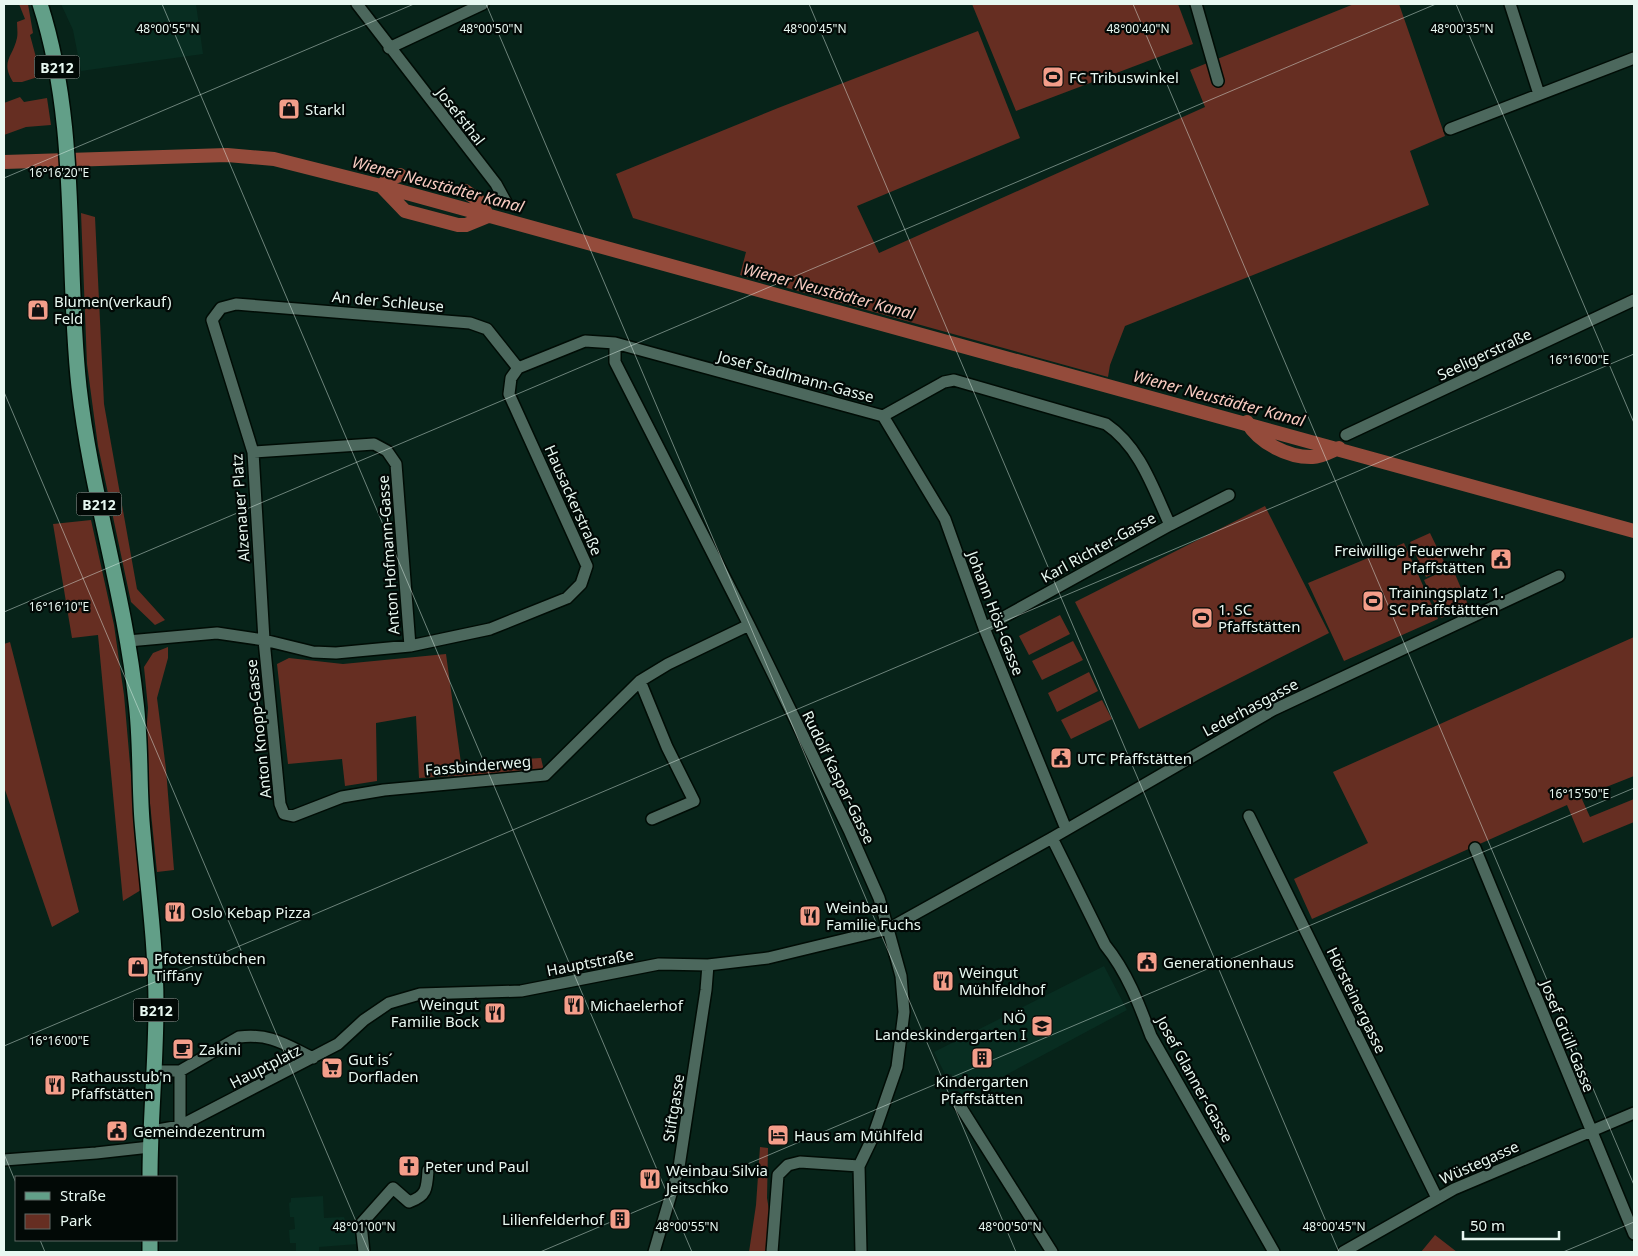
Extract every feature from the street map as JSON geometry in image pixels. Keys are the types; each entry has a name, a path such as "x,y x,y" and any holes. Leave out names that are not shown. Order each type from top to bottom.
{"main road":[{"name":"B212","path":"40,4 51,40 61,85 68,147 74,328 88,449 128,641 136,704 142,820 149,889 156,1000 156,1071 150,1146 150,1176"}],"street":[{"name":"Josefsthal","path":"357,4 389,48 496,184 507,204"},
{"path":"389,48 483,4"},
{"path":"1196,4 1218,81"},
{"path":"1510,4 1539,94"},
{"path":"1450,129 1634,58"},
{"name":"Seeligerstraße","path":"1346,435 1634,300"},
{"name":"An der Schleuse","path":"236,304 470,323 487,329 518,368"},
{"name":"Alzenauer Platz","path":"236,304 221,308 212,320 252,452 264,640"},
{"path":"518,368 585,341 615,342"},
{"name":"Josef Stadlmann-Gasse","path":"615,342 883,416 944,382 954,380 1106,424 1121,434 1134,449 1170,525"},
{"name":"Rudolf Kaspar-Gasse","path":"615,342 615,362 749,625 849,830 879,898 901,976 904,1012 898,1058 872,1139 859,1166 862,1252"},
{"name":"Hausackerstraße","path":"128,641 217,633 264,640 313,652 410,646 490,629 567,598 581,584 588,566 509,394 511,378 518,368"},
{"name":"Johann Hösl-Gasse","path":"883,416 945,519 984,628 1066,829"},
{"name":"Anton Hofmann-Gasse","path":"252,452 374,444 387,451 396,464 410,646"},
{"name":"Karl Richter-Gasse","path":"984,628 1170,525 1228,496"},
{"name":"Lederhasgasse","path":"888,929 1052,838 1272,710 1559,576"},
{"name":"Fassbinderweg","path":"284,814 293,816 342,797 384,790 545,775 640,681 668,664 749,625"},
{"name":"Anton Knopp-Gasse","path":"264,640 280,804 284,814"},
{"path":"640,681 667,747 694,801 652,819"},
{"name":"Hörsteinergasse","path":"1249,816 1438,1198"},
{"name":"Josef Glanner-Gasse","path":"1052,838 1105,945 1115,958 1138,1001 1152,1036 1274,1252"},
{"name":"Josef Grüll-Gasse","path":"1475,848 1634,1234"},
{"name":"Hauptstraße","path":"313,1058 338,1044 364,1020 389,1002 420,994 521,991 659,964 708,965 768,958 888,929"},
{"name":"Stiftgasse","path":"654,1252 679,1167 706,990 708,965"},
{"name":"Hauptplatz","path":"156,1071 180,1070 239,1038 248,1036 270,1037 313,1058"},
{"name":"Hauptplatz","path":"152,1131 180,1126 313,1058"},
{"path":"180,1070 180,1126"},
{"path":"955,1098 1052,1252"},
{"name":"Wüstegasse","path":"1343,1252 1423,1209 1438,1198 1503,1167 1634,1113"},
{"path":"4,1160 96,1153 150,1146"},
{"path":"772,1252 778,1175 788,1164 800,1162 859,1166"},
{"path":"364,1252 361,1224 393,1188 409,1202 420,1198 427,1187 428,1170"}],"shaded area":[{"path":"61,4 196,4 203,54 81,71 73,30"},
{"name":"NÖ Landeskindergarten I","path":"1104,966 1127,1010 963,1098 951,1074 946,1076 934,1052"},
{"path":"323,1196 324,1218 344,1217 346,1224 354,1223 358,1244 319,1247 319,1252 296,1252 296,1243 290,1243 289,1230 295,1229 294,1217 290,1217 289,1203 291,1198"}],"green space":[{"path":"19,4 28,4 33,33 30,35 41,76 22,82 13,82 9,75 7,64 17,38 17,22 25,19"},
{"name":"FC Tribuswinkel","path":"972,4 1178,4 1193,44 1016,111"},
{"path":"1354,4 1399,4 1445,136 1410,151 1429,205 1125,326 1110,365 1108,377 740,275 746,252 633,218 616,174 778,108 978,31 1020,138 857,206 879,253 1205,107 1190,70"},
{"path":"20,97 24,102 47,98 51,125 26,127 4,135 4,103"},
{"path":"81,213 95,217 104,404 137,589 165,620 155,625 131,602 98,446 87,364"},
{"name":"1. SC Pfaffstätten","path":"1265,506 1329,633 1139,729 1075,602"},
{"path":"91,520 114,625 124,695 141,890 123,901 98,635 72,638 53,524"},
{"path":"1430,533 1447,568 1426,577 1410,542"},
{"name":"Trainingsplatz 1. SC Pfaffstättten","path":"1404,543 1438,619 1344,661 1308,583"},
{"path":"1452,567 1469,607 1441,618 1424,580"},
{"path":"1060,615 1070,634 1029,655 1019,636"},
{"path":"1634,637 1634,776 1581,797 1590,817 1634,799 1634,822 1583,843 1567,805 1312,919 1294,879 1368,843 1333,772"},
{"path":"1073,641 1083,660 1042,680 1032,661"},
{"path":"10,642 79,912 52,927 4,787 4,644"},
{"path":"168,647 168,658 157,698 166,769 174,870 157,872 145,754 148,708 144,667 153,653"},
{"path":"446,654 461,763 541,758 544,771 419,778 416,716 376,723 377,781 345,786 342,759 288,764 277,664 289,658 343,664"},
{"path":"1089,672 1098,691 1057,712 1048,693"},
{"path":"1102,700 1112,719 1071,739 1061,720"},
{"path":"760,1147 768,1148 767,1198 770,1216 766,1252 749,1252 756,1205"},
{"path":"1435,1235 1457,1252 1421,1252"}],"waterway":[{"name":"Wiener Neustädter Kanal","path":"4,162 227,155 274,159 381,186 1634,531"},
{"path":"400,175 389,179 381,186 405,211 458,225 466,225 488,216 478,200 465,191"},
{"path":"1247,422 1252,430 1267,443 1294,455 1316,457 1339,448"}],"place":[{"name":"FC Tribuswinkel","path":"1053,77"},
{"name":"Starkl","path":"289,109"},
{"name":"Blumen(verkauf) Feld","path":"38,310"},
{"name":"Freiwillige Feuerwehr Pfaffstätten","path":"1501,559"},
{"name":"Trainingsplatz 1. SC Pfaffstättten","path":"1373,601"},
{"name":"1. SC Pfaffstätten","path":"1202,618"},
{"name":"UTC Pfaffstätten","path":"1061,758"},
{"name":"Oslo Kebap Pizza","path":"175,912"},
{"name":"Weinbau Familie Fuchs","path":"810,916"},
{"name":"Generationenhaus","path":"1147,962"},
{"name":"Pfotenstübchen Tiffany","path":"138,967"},
{"name":"Weingut Mühlfeldhof","path":"943,981"},
{"name":"Michaelerhof","path":"574,1005"},
{"name":"Weingut Familie Bock","path":"495,1013"},
{"name":"NÖ Landeskindergarten I","path":"1042,1026"},
{"name":"Zakini","path":"183,1049"},
{"name":"Kindergarten Pfaffstätten","path":"982,1058"},
{"name":"Gut is´ Dorfladen","path":"332,1068"},
{"name":"Rathausstub'n Pfaffstätten","path":"55,1085"},
{"name":"Gemeindezentrum","path":"117,1131"},
{"name":"Haus am Mühlfeld","path":"778,1135"},
{"name":"Peter und Paul","path":"409,1166"},
{"name":"Weinbau Silvia Jeitschko","path":"650,1179"},
{"name":"Lilienfelderhof","path":"620,1219"}]}
